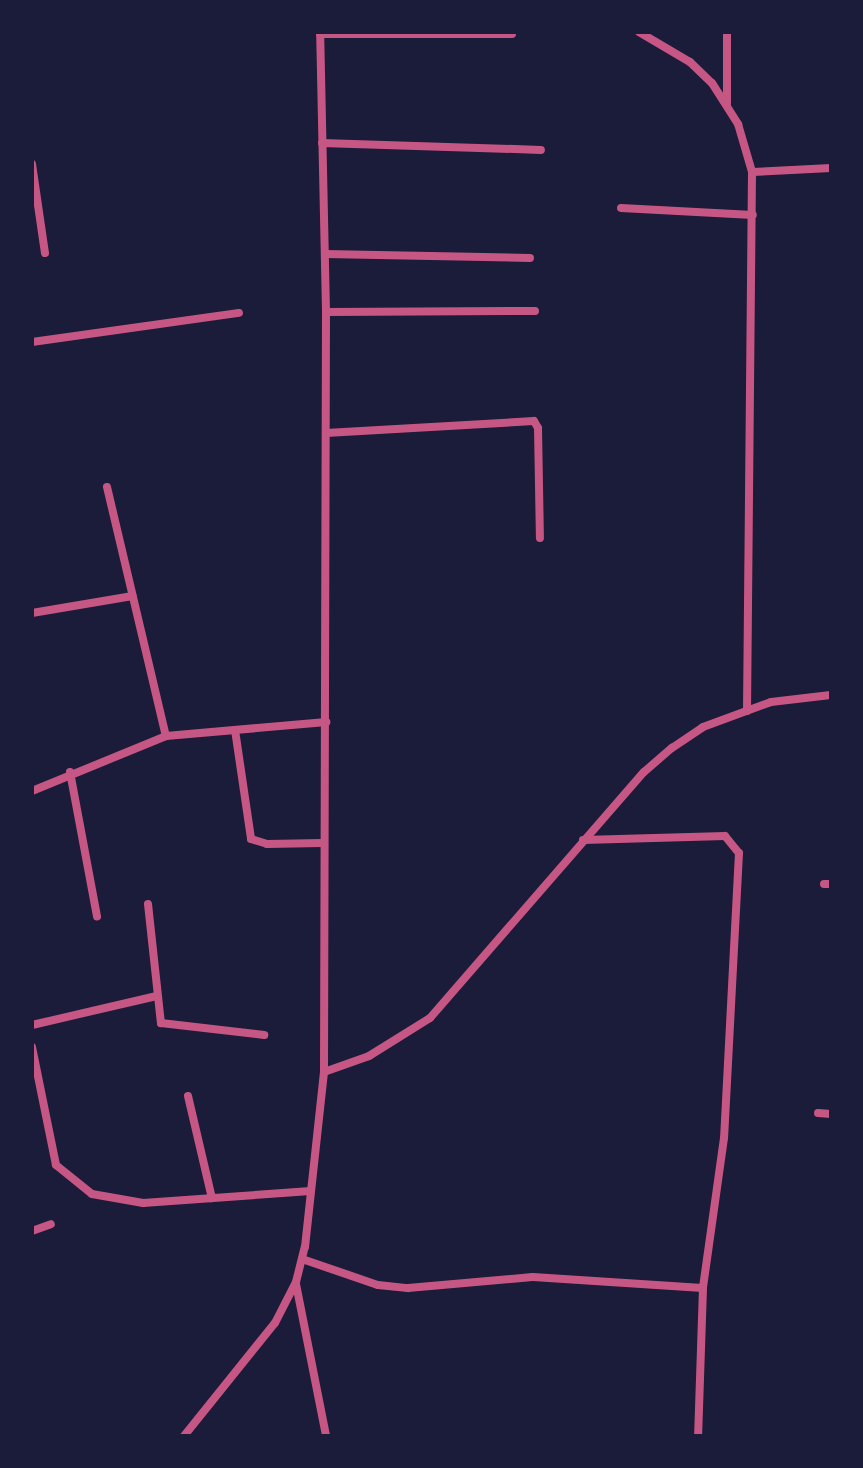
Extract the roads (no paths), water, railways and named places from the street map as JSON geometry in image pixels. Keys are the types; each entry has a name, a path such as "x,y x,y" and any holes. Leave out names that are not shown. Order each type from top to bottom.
{"street":[{"path":"639,32 690,62 727,104"},
{"path":"727,32 727,104 752,172 747,711"},
{"path":"184,1436 275,1323 296,1282 302,1259 324,1072 322,843 326,722 326,312 320,33 512,34"},
{"path":"322,143 541,150"},
{"path":"32,164 45,253"},
{"path":"752,172 831,168"},
{"path":"621,208 753,215"},
{"path":"325,254 530,258"},
{"path":"326,312 535,311"},
{"path":"32,342 239,313"},
{"path":"326,433 534,421 538,428 540,538"},
{"path":"107,487 166,736"},
{"path":"32,613 133,596"},
{"path":"324,1072 369,1056 430,1018 583,840 672,748 703,727 747,711 794,697 831,695"},
{"path":"32,791 70,772 166,736 326,722"},
{"path":"235,730 251,839 322,843"},
{"path":"70,772 97,916"},
{"path":"583,840 725,836 739,853 724,1138 703,1288 698,1436"},
{"path":"148,904 157,996 167,1027 264,1035"},
{"path":"32,1025 157,996"},
{"path":"32,1047 50,1148 68,1177 92,1194 117,1202 311,1191"},
{"path":"188,1096 212,1198"},
{"path":"818,1113 831,1114"},
{"path":"32,1231 51,1224"},
{"path":"302,1259 378,1285 408,1288 533,1277 703,1288"},
{"path":"296,1282 326,1436"}]}
